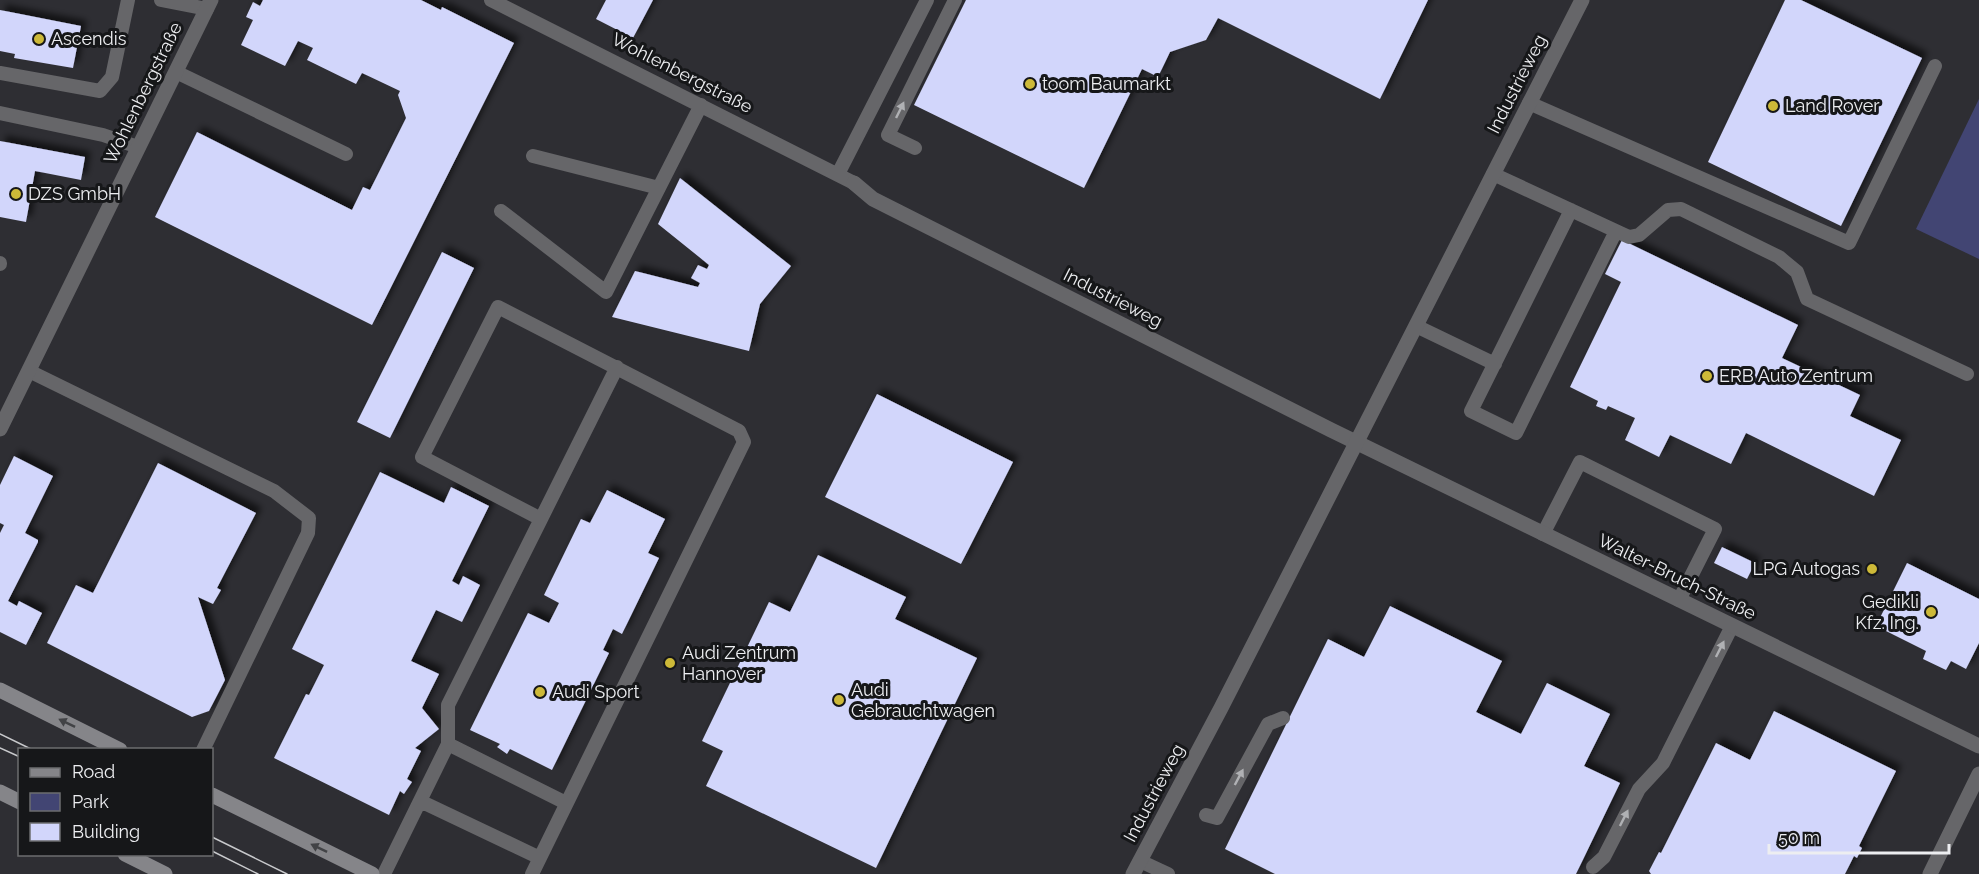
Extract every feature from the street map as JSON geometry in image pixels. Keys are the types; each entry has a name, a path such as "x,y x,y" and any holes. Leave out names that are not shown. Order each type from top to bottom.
{"main road":[{"path":"0,690 116,748"},
{"path":"0,792 18,801"},
{"path":"213,795 372,874"},
{"path":"127,856 165,874"}],"street":[{"name":"Industrieweg","path":"1136,867 1221,708 1582,0"},
{"name":"Wohlenbergstraße","path":"0,429 209,4"},
{"name":"Industrieweg","path":"854,183 873,199 1357,443"},
{"name":"Walter-Bruch-Straße","path":"1357,443 1979,746"},
{"path":"1930,874 1979,774"}],"lane":[{"path":"0,73 100,91 112,77 128,0"},
{"path":"161,0 209,4"},
{"name":"Wohlenbergstraße","path":"491,0 854,183"},
{"path":"838,174 927,0"},
{"path":"915,148 888,135 955,0"},
{"path":"1529,103 1849,243 1935,66"},
{"path":"176,72 346,154"},
{"path":"501,211 606,292 701,105"},
{"path":"0,113 104,135 138,147"},
{"path":"532,156 659,188"},
{"path":"1493,174 1629,237 1639,235 1653,220 1668,210 1681,209 1779,257 1797,272 1807,299 1967,374"},
{"path":"1572,210 1471,411 1516,433 1616,231"},
{"path":"532,874 744,442 739,431 498,307 422,457 541,519"},
{"path":"1416,326 1495,364"},
{"path":"384,874 448,744 448,705 617,367"},
{"path":"29,371 274,491 309,518 308,533 204,748"},
{"path":"1543,534 1580,462 1715,529 1679,600"},
{"path":"1593,867 1604,856 1639,789 1663,763 1732,626"},
{"path":"1206,815 1217,818 1268,724 1283,718"},
{"path":"448,744 566,804"},
{"path":"420,801 540,858"},
{"path":"1136,867 1168,874"}],"green space":[{"path":"1979,99 1979,259 1916,229"}],"building":[{"path":"263,0 421,0 441,10 442,7 514,43 372,325 155,217 197,132 352,210 363,187 370,190 406,118 398,95 400,91 362,73 356,84 307,60 313,48 298,41 285,66 241,45 253,20 246,17 253,2 260,6"},
{"path":"606,0 653,0 633,38 596,19"},
{"name":"toom Baumarkt","path":"966,0 1428,0 1380,99 1218,18 1206,40 1170,52 1158,77 1142,69 1084,188 914,105"},
{"path":"1785,0 1801,0 1922,58 1841,226 1708,162"},
{"name":"Ascendis","path":"0,10 81,26 73,68 14,58 15,54 0,51"},
{"name":"DZS GmbH","path":"0,141 85,157 81,180 35,171 26,222 0,217"},
{"path":"680,178 791,266 760,304 749,351 612,317 635,271 698,287 700,283 691,278 698,265 707,269 709,265 658,224"},
{"path":"1622,240 1798,325 1782,358 1860,395 1850,416 1901,440 1874,496 1746,433 1731,464 1670,435 1659,457 1625,440 1635,418 1608,406 1606,410 1596,406 1598,401 1570,387 1621,282 1605,274"},
{"path":"442,252 474,268 390,438 357,422"},
{"path":"877,394 1013,462 961,564 825,497"},
{"path":"14,456 53,476 25,533 38,542 8,601 17,606 19,601 42,613 26,645 0,632 0,533 4,525 0,523 0,485"},
{"path":"158,463 256,513 217,588 221,590 213,604 198,597 225,680 209,711 192,717 47,643 76,585 93,593"},
{"path":"380,472 444,503 451,487 489,506 452,581 459,585 463,576 480,585 462,622 436,610 411,661 439,674 422,708 439,729 415,748 421,751 407,779 412,782 404,794 400,791 389,815 274,758 306,694 309,695 324,665 292,649"},
{"path":"607,490 665,519 648,553 659,558 622,634 613,629 603,650 609,653 552,770 510,749 507,754 497,747 500,744 470,730 528,613 549,623 559,603 544,595 581,519 590,523"},
{"path":"1722,547 1755,563 1747,579 1714,563"},
{"name":"Audi Gebrauchtwagen","path":"818,555 906,597 895,619 977,658 876,868 706,786 723,751 702,741 769,602 790,612"},
{"name":"Gedikli Kfz. Ing.","path":"1907,563 1979,599 1979,643 1966,669 1951,661 1946,670 1923,659 1926,651 1876,626"},
{"path":"1390,606 1502,661 1476,712 1521,734 1547,683 1610,714 1584,766 1620,783 1576,874 1275,874 1225,849 1328,639 1364,657"},
{"path":"1774,711 1896,771 1859,846 1862,848 1857,858 1854,856 1845,874 1651,874 1649,871 1659,852 1661,853 1716,743 1750,760"}],"tram line":[{"path":"0,734 29,748"},
{"path":"0,748 18,756"},
{"path":"213,837 287,874"},
{"path":"213,852 258,874"}],"place":[{"name":"Ascendis","path":"39,39"},
{"name":"toom Baumarkt","path":"1030,84"},
{"name":"Land Rover","path":"1773,106"},
{"name":"DZS GmbH","path":"16,194"},
{"name":"ERB Auto Zentrum","path":"1707,376"},
{"name":"LPG Autogas","path":"1872,569"},
{"name":"Gedikli Kfz. Ing.","path":"1931,612"},
{"name":"Audi Zentrum Hannover","path":"670,663"},
{"name":"Audi Sport","path":"540,692"},
{"name":"Audi Gebrauchtwagen","path":"839,700"}]}
